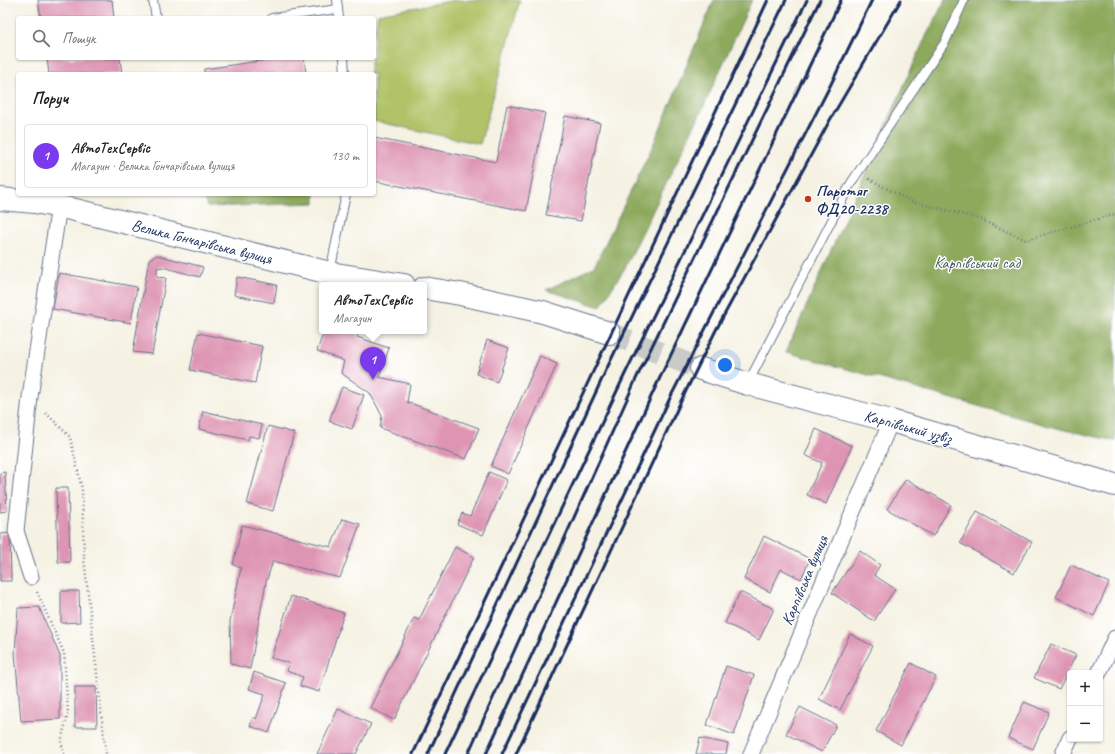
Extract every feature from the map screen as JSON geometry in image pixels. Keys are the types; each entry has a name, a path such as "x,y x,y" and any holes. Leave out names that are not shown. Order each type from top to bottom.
{"main road":[{"name":"Велика Гончарівська вулиця","path":"0,199 59,206 129,222 330,273 386,282"},
{"path":"427,288 543,312 609,333"},
{"name":"Карпівський узвіз","path":"702,369 748,384 891,420 1115,485"}],"street":[{"path":"31,577 16,531 30,397 59,206"},
{"name":"Карпівська вулиця","path":"751,754 891,420"},
{"path":"1100,670 1115,638"},
{"path":"1063,754 1068,742"}],"lane":[{"path":"153,0 156,16"},
{"path":"748,384 851,183 945,42 964,0"},
{"path":"281,16 338,4 339,16"},
{"path":"344,60 345,72"},
{"path":"330,273 346,196"}],"path":[{"path":"858,173 910,201 977,218 1026,240 1115,214"},
{"path":"30,397 70,437 82,489 84,558 106,754"},
{"path":"31,577 64,653 68,712 61,742 64,754"}],"green space":[{"path":"456,0 520,0 480,144 376,121 376,72 369,72 372,60 376,60 376,28 378,14"},
{"path":"714,0 752,0 703,108 625,268 600,307 546,290 594,267 654,143"},
{"name":"Карпівський сад","path":"945,0 1115,0 1115,441 1056,428 786,352 925,38"},
{"path":"204,196 315,196 315,203 207,207"}],"building":[{"path":"38,0 112,0 114,16 41,16"},
{"path":"47,60 120,60 122,72 49,72"},
{"path":"266,60 304,60 306,72 204,72 204,69"},
{"path":"507,105 545,113 526,211 376,181 376,138 496,162"},
{"path":"565,116 600,123 581,221 546,215"},
{"path":"157,255 203,267 200,277 162,267 157,268 157,277 166,278 152,354 133,352 149,259"},
{"path":"59,273 137,287 131,323 53,309"},
{"path":"237,277 277,285 274,303 234,295"},
{"path":"198,333 262,346 255,383 190,370"},
{"path":"323,334 358,334 357,337 389,348 379,377 410,384 407,402 479,428 466,459 380,428 382,416 370,393 341,373 344,361 317,351"},
{"path":"487,340 509,348 497,382 476,374"},
{"path":"540,356 557,364 508,474 491,466"},
{"path":"342,387 364,395 352,429 329,421"},
{"path":"203,411 262,425 259,438 249,436 248,440 199,429"},
{"path":"268,426 294,433 273,511 247,504"},
{"path":"816,429 852,446 826,504 807,495 822,463 805,455"},
{"path":"5,472 7,511 0,512 0,473"},
{"path":"489,472 507,480 483,535 457,524 462,513 470,516"},
{"path":"906,479 951,505 933,536 887,509"},
{"path":"56,488 68,488 70,562 58,562"},
{"path":"977,512 1032,542 1014,573 960,543"},
{"path":"342,519 360,524 340,578 273,561 266,582 250,669 231,664 230,621 241,568 233,565 242,525 331,547"},
{"path":"10,533 11,581 0,581 0,534"},
{"path":"764,536 810,559 801,579 781,569 770,592 744,579"},
{"path":"455,547 474,557 394,720 370,708 414,618 419,620"},
{"path":"860,551 880,565 874,575 895,589 874,621 832,593"},
{"path":"1071,565 1109,583 1094,616 1056,597"},
{"path":"61,591 79,591 80,622 61,623"},
{"path":"740,592 774,609 759,640 725,623"},
{"path":"291,596 344,613 319,692 300,686 303,677 287,671 289,663 271,658"},
{"path":"39,607 60,656 60,719 21,721 15,653 18,608"},
{"path":"850,634 873,646 840,710 819,699"},
{"path":"1051,644 1076,655 1068,670 1067,670 1059,689 1034,678"},
{"path":"911,663 936,677 901,745 876,731"},
{"path":"726,666 754,675 734,735 707,725"},
{"path":"254,672 286,683 269,733 250,726 253,717 256,719 265,694 249,689"},
{"path":"75,687 96,687 97,727 75,727"},
{"path":"1024,702 1049,712 1033,749 1008,738"},
{"path":"800,707 836,725 822,752 786,734"},
{"path":"338,709 371,724 356,754 317,754"},
{"path":"700,738 728,744 726,754 696,754"}],"tunnel":[{"path":"609,333 701,369"}],"railway":[{"path":"413,754 768,0"},
{"path":"428,754 608,366 786,0"},
{"path":"445,754 625,374 807,0"},
{"path":"468,754 636,379 820,0"},
{"path":"486,754 655,388 841,0"},
{"path":"502,754 671,396 831,84 872,0"},
{"path":"516,754 681,401 716,330 830,120 901,0"}],"place":[{"name":"Паротяг ФД20-2238","path":"808,199"},
{"name":"АвтоТехСервіс","path":"373,380"}]}
